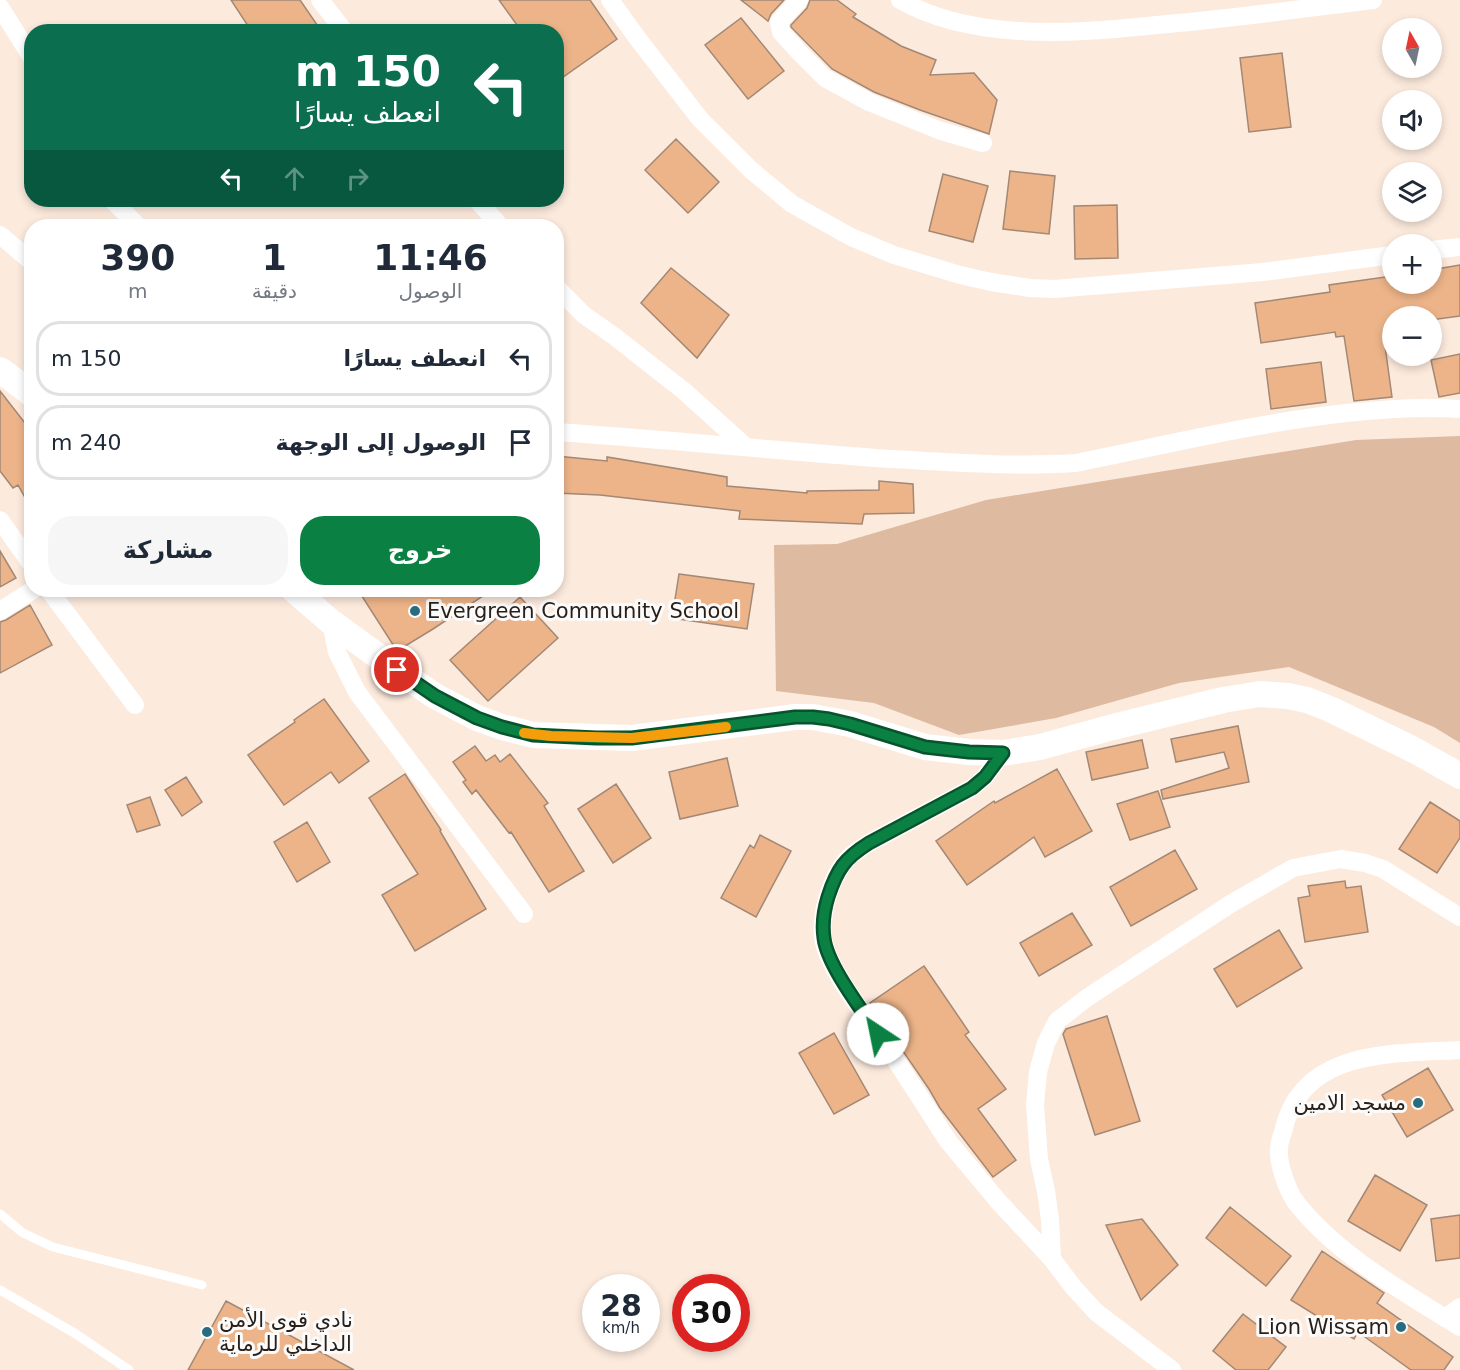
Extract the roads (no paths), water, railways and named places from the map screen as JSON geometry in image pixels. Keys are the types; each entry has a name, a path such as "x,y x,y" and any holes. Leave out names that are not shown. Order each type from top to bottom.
{"street":[{"path":"320,0 339,24"},
{"path":"610,0 700,119 751,170 792,204 851,237 894,255 991,282 1054,289 1263,272 1382,256"},
{"path":"799,0 779,22 781,32 825,78 869,102 941,130 983,143"},
{"path":"900,0 914,8 942,18 996,30 1093,32 1373,0"},
{"path":"0,7 24,45"},
{"path":"119,207 131,219"},
{"path":"483,207 494,219"},
{"path":"0,235 24,255"},
{"path":"1442,249 1460,247"},
{"path":"564,295 584,315 684,391 746,447"},
{"path":"0,370 24,388"},
{"path":"564,433 933,462 1048,465 1076,463 1278,422 1392,408 1460,409"},
{"path":"0,520 24,553"},
{"path":"0,611 24,596"},
{"path":"54,597 135,705"},
{"path":"302,597 331,622 435,696 477,718 533,735 632,738 795,717 813,717 850,724 925,747 1003,753 1040,747 1223,700 1260,694 1288,696 1330,708 1460,776"},
{"path":"331,622 337,652 357,692 524,914"},
{"path":"1003,753 985,777 972,788 869,843 844,862 835,878 824,912 824,939 830,959 846,986 948,1141 1096,1312 1172,1370"},
{"path":"1052,1259 1050,1220 1039,1158 1035,1105 1038,1072 1046,1042 1057,1022 1088,997 1232,903 1293,868 1341,859 1365,863 1383,869 1460,916"},
{"path":"1455,1318 1355,1259 1322,1231 1294,1199 1282,1173 1278,1150 1285,1122 1295,1099 1312,1082 1330,1070 1353,1060 1386,1055 1460,1050"}],"lane":[{"path":"0,1214 23,1233 53,1247 202,1284"},
{"path":"0,1290 76,1334 129,1370"}],"place":[{"name":"Evergreen Community School","path":"415,611"},
{"name":"مسجد الامين","path":"1418,1103"},
{"name":"Lion Wissam","path":"1401,1327"},
{"name":"نادي قوى الأمن الداخلي للرماية","path":"207,1332"}]}
